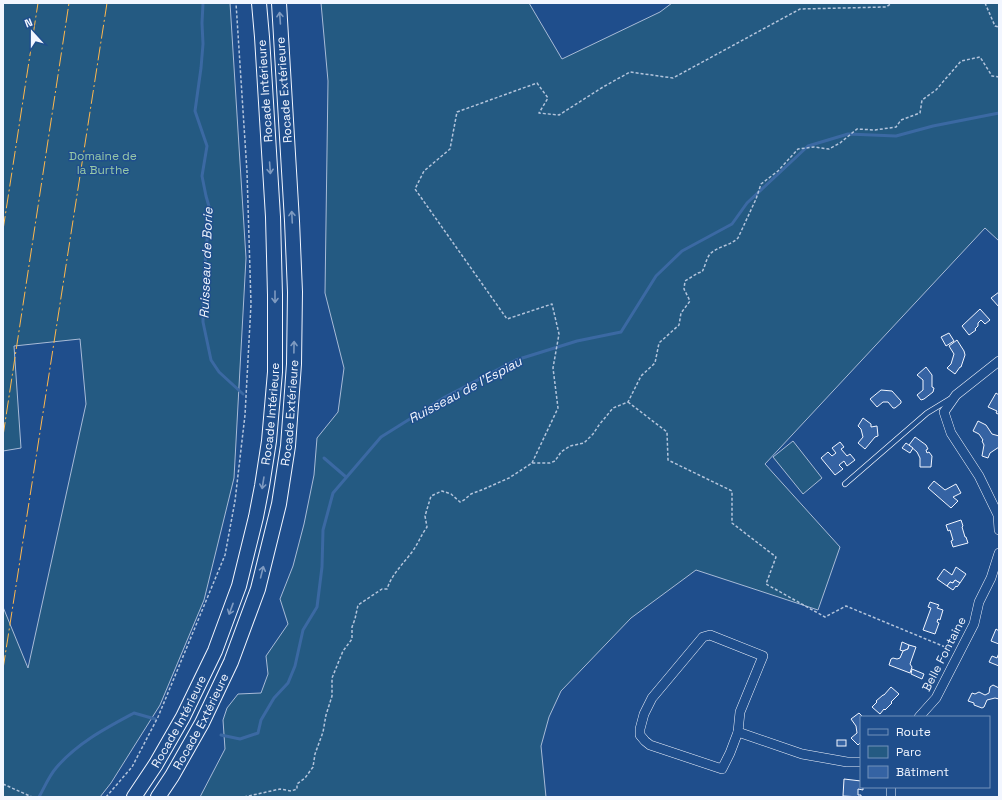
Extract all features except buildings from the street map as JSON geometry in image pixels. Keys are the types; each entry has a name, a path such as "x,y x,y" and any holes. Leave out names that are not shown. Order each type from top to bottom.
{"highway":[{"name":"Rocade Intérieure","path":"134,797 156,764 183,717 215,650 239,586 262,486 269,441 275,372 276,295 273,218 259,3"},
{"name":"Rocade Extérieure","path":"158,797 172,776 202,723 231,662 258,589 280,496 288,446 294,364 295,292 279,3"}],"street":[{"path":"999,361 956,395 944,412 951,433 979,476 998,515 999,530"},
{"name":"Belle Fontaine","path":"920,716 936,698 960,653 974,624 979,602 991,578 999,553"},
{"path":"710,635 763,656 740,712 738,732 722,769 650,745 640,735 644,714 652,698 703,637 710,635"},
{"path":"738,732 802,754 847,762 860,762"}],"lane":[{"path":"845,484 927,413 956,395"}],"path":[{"path":"106,797 132,768 158,717 225,555 235,500 245,415 251,304 247,172 236,3"},
{"path":"532,463 558,408 553,368 559,334 552,304 507,319 415,189 424,171 450,150 457,112 537,83 548,98 539,113 559,116 603,87 630,72 673,78 800,9 886,7 892,3"},
{"path":"985,3 995,26 999,27"},
{"path":"244,797 280,789 291,791 297,789 297,784 305,778 313,767 315,754 323,732 326,715 332,696 332,678 343,651 352,639 352,627 358,605 382,589 387,589 390,580 413,550 426,527 425,516 431,496 442,491 451,494 460,502 471,494 509,478 532,463 556,461 561,452 570,446 584,443 613,408 628,402 641,376 655,363 659,343 679,325 681,313 690,301 684,289 684,281 702,272 710,255 719,248 734,242 738,238 756,198 760,184 778,171 798,149 814,147 829,149 857,129 875,130 896,127 901,120 920,113 922,100 936,90 961,61 980,57 992,76 999,77"},
{"path":"628,402 667,432 668,460 732,491 732,523 776,557 766,584 825,617 846,606 960,653"},
{"path":"3,784 32,797"}],"green space":[{"name":"Domaine de la Burthe","path":"3,3 230,3 246,258 234,478 204,600 160,705 111,783 100,797 3,797 3,607 28,668 86,404 80,339 14,346 21,448 3,451"},
{"path":"321,3 529,3 562,59 660,12 672,3 999,3 999,241 985,228 765,464 840,547 818,610 696,570 631,618 561,691 549,717 541,746 546,797 200,797 225,749 223,720 227,708 238,694 261,693 268,674 266,656 288,624 280,599 293,566 304,524 314,475 317,438 338,412 344,368 325,293 328,81"},
{"path":"793,441 822,478 803,494 773,457"}],"waterway":[{"name":"Ruisseau de Borie","path":"203,3 203,44 195,111 207,146 202,176 210,210 204,276 206,290 203,301 203,322 211,360 219,372 243,394"},
{"name":"Ruisseau de l'Espiau","path":"221,735 240,739 258,733 261,720 274,698 288,683 295,666 303,630 317,607 322,567 323,530 333,493 381,437 445,397 516,360 577,341 621,332 656,276 682,251 732,224 747,203 808,146 848,134 896,136 933,126 999,113"},
{"name":"Ruisseau de Borie","path":"324,458 346,477"},
{"path":"39,797 56,768 73,751 92,737 134,713 155,719"}],"power":[{"path":"3,230 38,3"},
{"path":"3,436 69,3"},
{"path":"3,669 107,3"}]}
